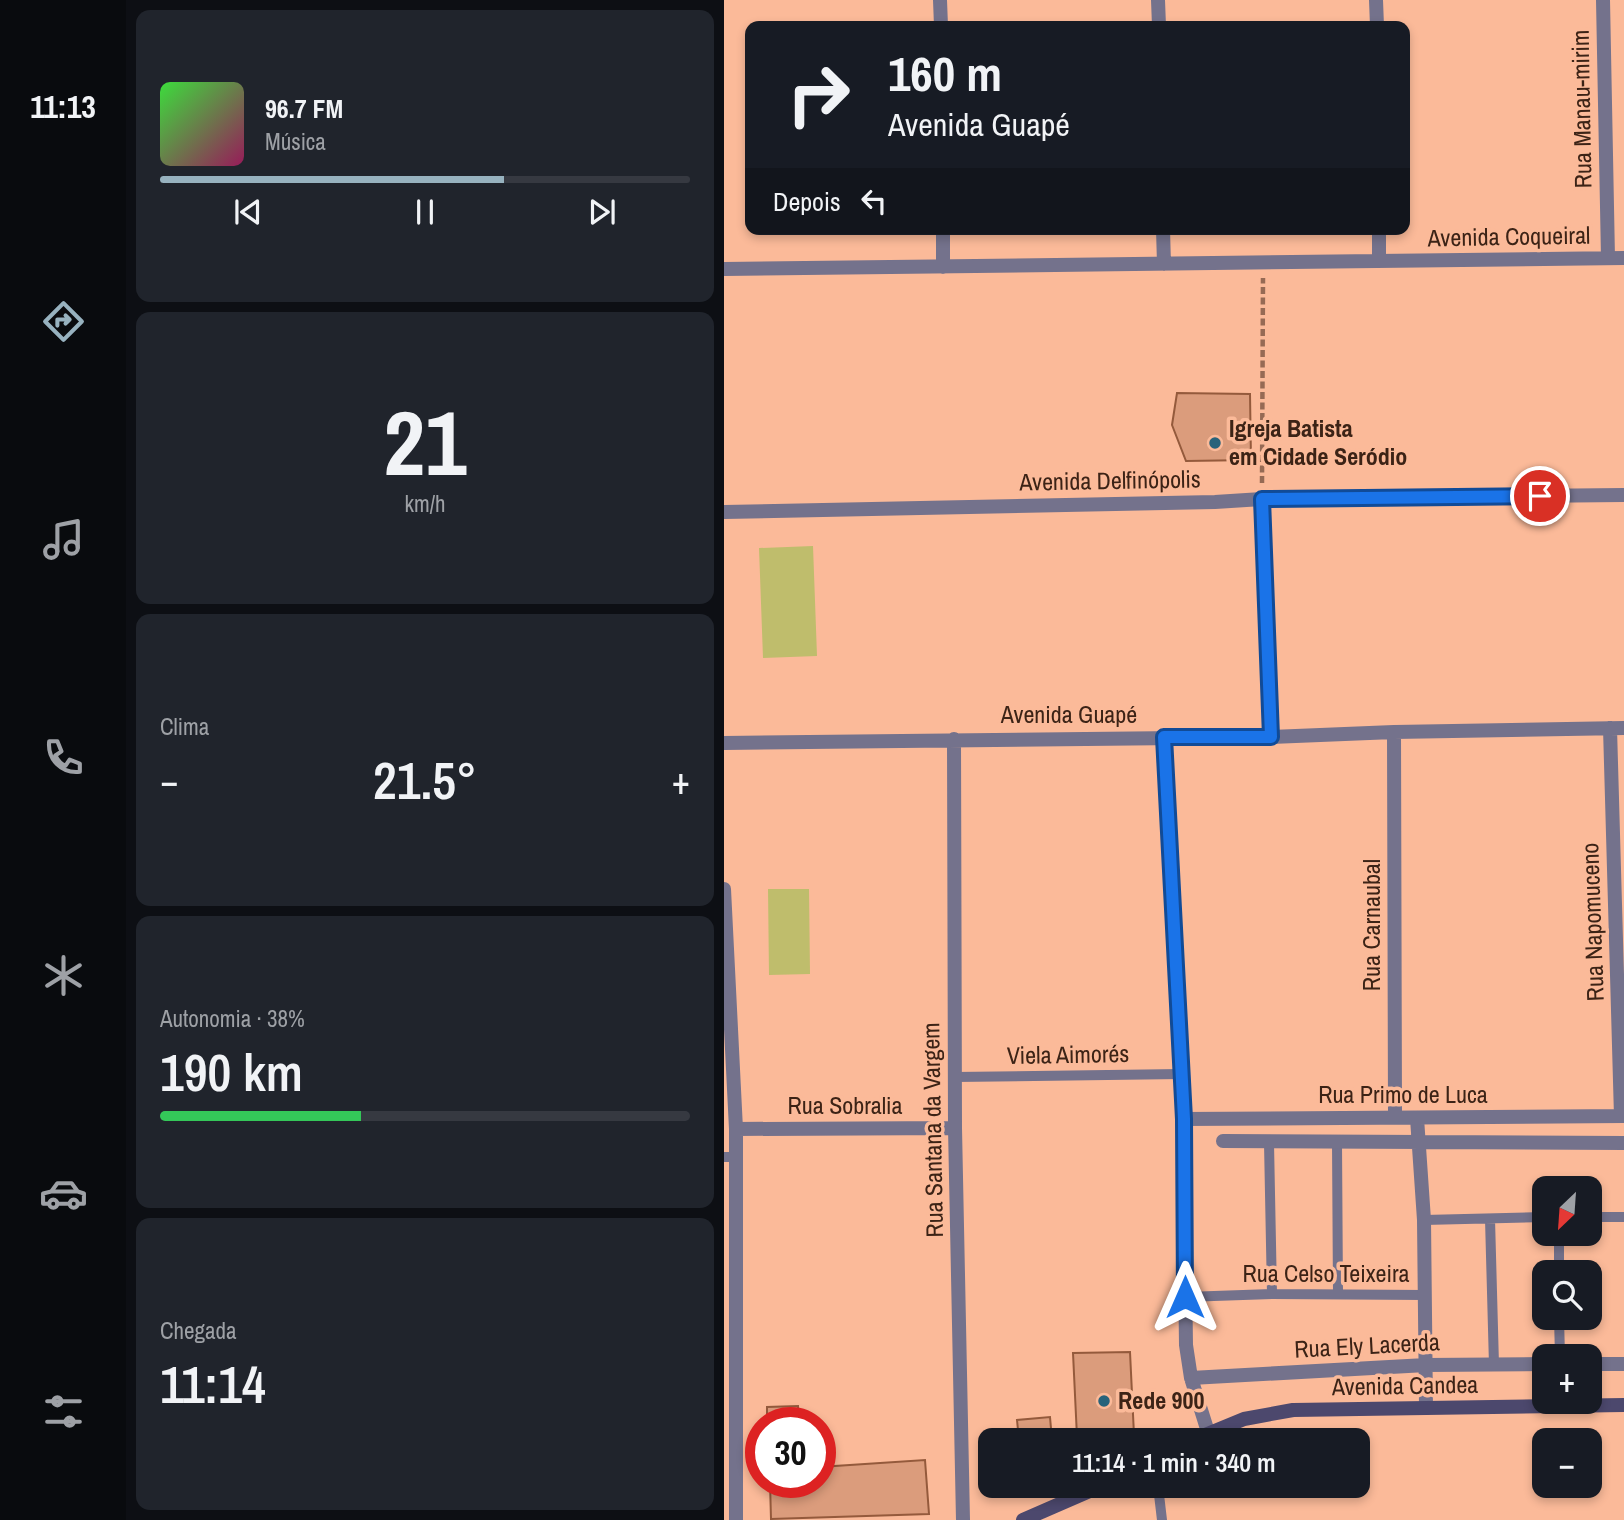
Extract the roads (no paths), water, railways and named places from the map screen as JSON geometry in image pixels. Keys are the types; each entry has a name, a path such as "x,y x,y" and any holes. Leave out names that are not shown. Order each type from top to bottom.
{"main road":[{"name":"Avenida Candea","path":"1219,1428 1244,1419 1293,1410 1624,1405"},
{"path":"1023,1520 1073,1498"}],"street":[{"path":"940,0 940,21"},
{"path":"1158,0 1159,21"},
{"path":"1376,0 1377,21"},
{"name":"Rua Manau-mirim","path":"1603,0 1608,258"},
{"path":"943,235 943,267"},
{"path":"1163,235 1164,264"},
{"path":"1379,235 1379,261"},
{"name":"Avenida Coqueiral","path":"724,269 1624,258"},
{"name":"Avenida Delfinópolis","path":"724,512 1262,499 1624,495"},
{"name":"Avenida Guapé","path":"724,743 1271,737 1617,728"},
{"name":"Rua Napomuceno","path":"1617,728 1622,1116"},
{"name":"Rua Carnaubal","path":"1394,732 1395,1117"},
{"path":"1164,737 1184,1119 1186,1345 1191,1378 1207,1428"},
{"name":"Rua Santana da Vargem","path":"954,739 955,1128 963,1520"},
{"path":"724,889 736,1129 730,1157 736,1520"},
{"name":"Rua Primo de Luca","path":"1184,1119 1622,1116"},
{"path":"1417,1118 1424,1220 1426,1408"},
{"name":"Rua Sobralia","path":"736,1129 955,1128"},
{"path":"1223,1141 1624,1143"},
{"name":"Rua Ely Lacerda","path":"1191,1378 1426,1365 1532,1364"},
{"path":"1602,1364 1624,1364"}],"lane":[{"path":"1262,499 1271,737"},
{"name":"Viela Aimorés","path":"955,1077 1181,1074"},
{"path":"1269,1143 1272,1294"},
{"path":"1337,1143 1338,1294"},
{"path":"1424,1220 1532,1217"},
{"path":"1602,1217 1624,1217"},
{"path":"1490,1219 1494,1364"},
{"name":"Rua Celso Teixeira","path":"1185,1297 1272,1294 1425,1295"},
{"path":"1159,1498 1162,1520"}],"place":[{"name":"Igreja Batista em Cidade Seródio","path":"1215,443"},
{"name":"Rede 900","path":"1104,1401"}]}
